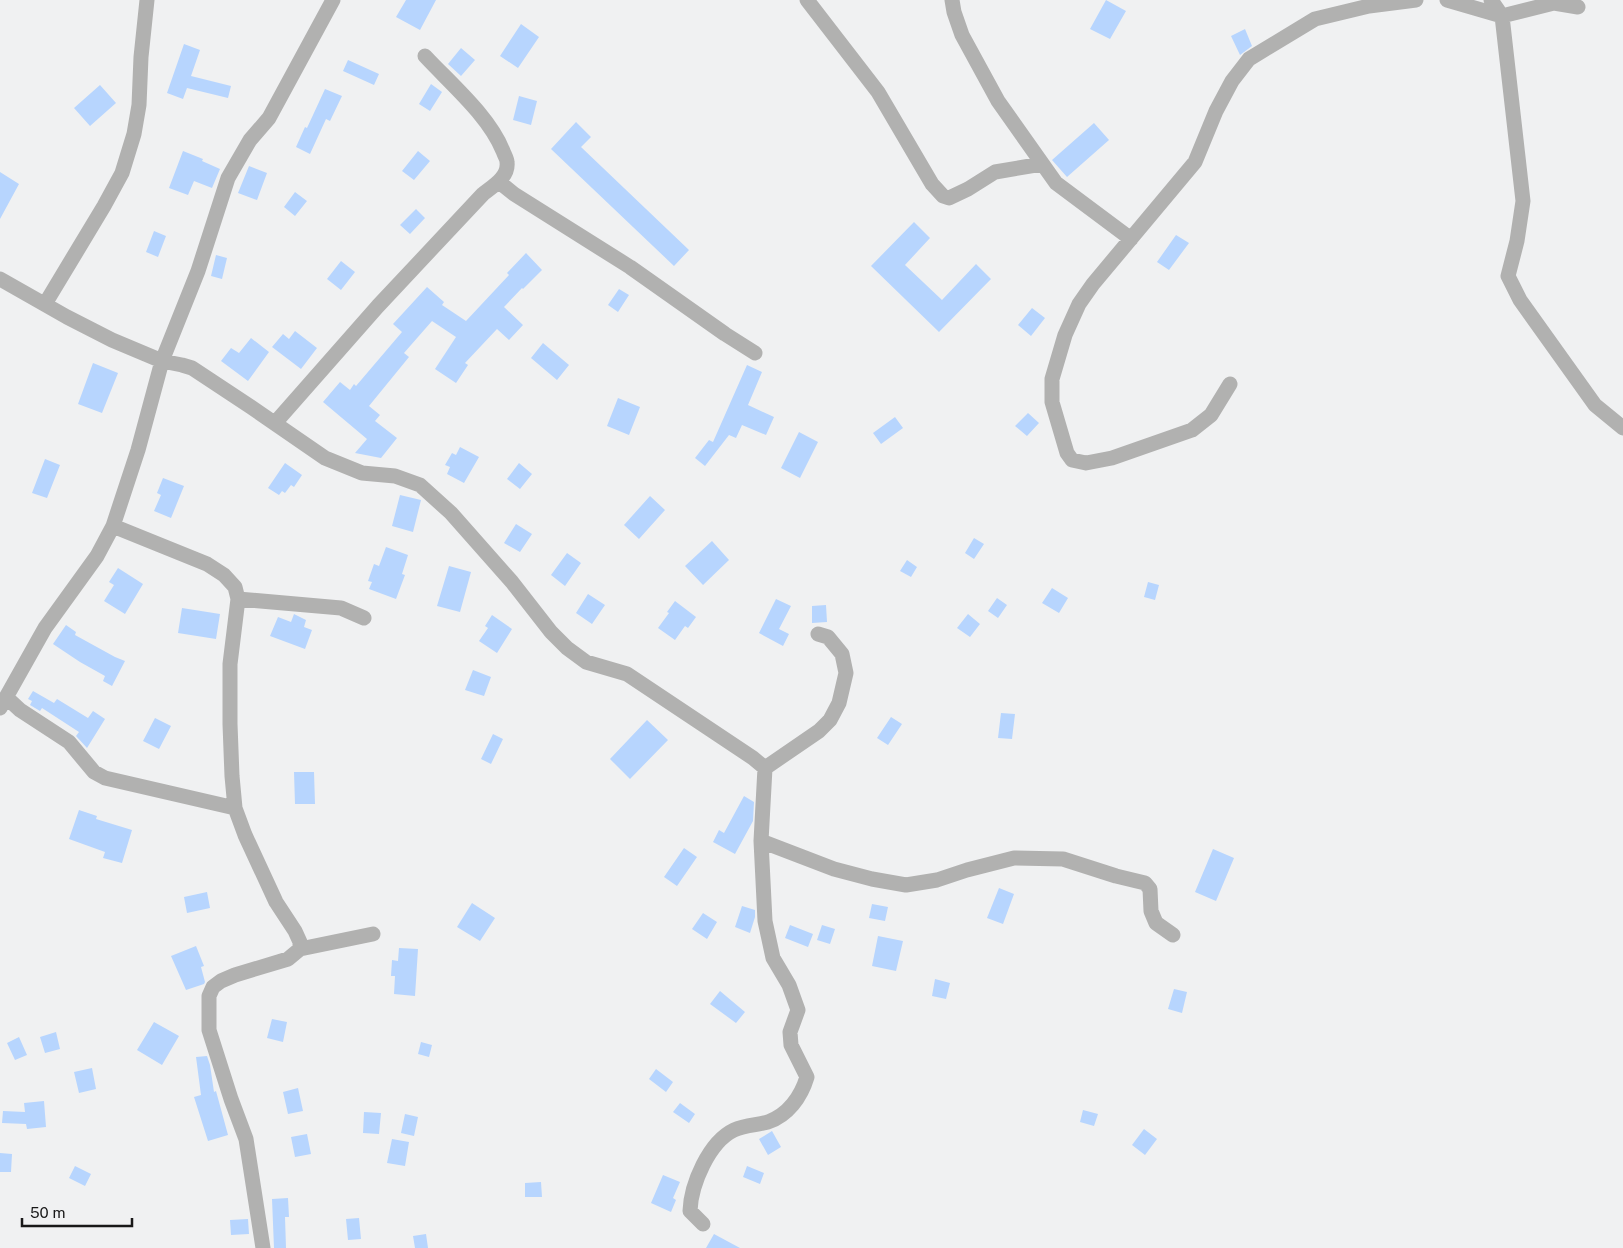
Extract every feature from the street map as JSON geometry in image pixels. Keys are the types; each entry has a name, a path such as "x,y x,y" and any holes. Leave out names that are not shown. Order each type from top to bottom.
{"street":[{"path":"45,304 122,174 134,134 139,105 141,57 147,0"},
{"path":"235,808 105,778 94,772 69,742 20,710 3,702 45,628 97,556 113,526 138,450 162,361 198,271 228,178 250,140 270,118 333,0"},
{"path":"807,0 878,92 932,184 943,196 949,198 956,195 995,172 1042,164"},
{"path":"952,0 962,35 993,92 1056,184 1131,239"},
{"path":"1230,384 1211,415 1192,430 1112,458 1086,463 1072,460 1067,453 1052,402 1054,367 1065,335 1079,304 1092,284 1195,162 1216,111 1228,88 1249,59 1315,19 1369,6 1416,0"},
{"path":"1447,0 1502,16 1554,3 1578,7"},
{"path":"1492,0 1502,16 1523,201 1517,241 1508,276 1520,300 1595,405 1623,428"},
{"path":"275,423 384,299 483,194 499,182 504,174 507,162 498,139 473,107 425,56"},
{"path":"499,182 514,194 630,267 755,353"},
{"path":"0,279 112,340 162,361 182,364 192,368 325,458 362,472 395,476 420,485 451,514 512,582 551,632 567,648 586,662 627,674 753,758 765,768"},
{"path":"113,526 207,564 224,575 235,587 238,599 230,664 230,724 235,808 245,835 276,902 298,936 300,949"},
{"path":"238,599 341,608 364,618"},
{"path":"765,768 830,720 839,703 846,673 842,654 828,637 818,634"},
{"path":"703,1224 690,1211 690,1205 705,1160 723,1136 737,1129 768,1122 783,1114 798,1098 807,1077 791,1045 790,1032 798,1010 790,986 773,958 765,921 761,841 765,768"},
{"path":"761,841 834,869 872,879 906,885 937,880 1014,858 1063,859 1145,883 1150,889 1151,911 1156,923 1173,935"},
{"path":"263,1248 246,1139 209,1030 209,996 213,987 220,981 234,975 288,960 300,949 373,934"}],"building":[{"path":"406,0 436,0 420,30 396,17"},
{"path":"1106,0 1126,11 1110,39 1090,29"},
{"path":"521,24 539,37 518,68 500,56"},
{"path":"1245,29 1252,46 1240,55 1231,36"},
{"path":"184,44 200,50 191,76 231,86 228,98 187,88 183,99 167,93"},
{"path":"461,48 475,60 461,76 448,64"},
{"path":"348,60 379,74 374,85 343,71"},
{"path":"431,84 442,92 430,111 419,104"},
{"path":"100,85 116,103 90,126 74,108"},
{"path":"325,89 342,96 330,121 326,119 310,154 296,147"},
{"path":"519,96 537,101 531,125 513,120"},
{"path":"576,122 591,137 581,147 689,250 674,266 551,149"},
{"path":"1094,123 1109,140 1067,177 1052,160"},
{"path":"183,151 203,159 202,161 220,169 212,188 194,181 188,195 169,188"},
{"path":"418,151 430,161 414,180 402,171"},
{"path":"249,166 267,173 257,200 238,193"},
{"path":"0,172 19,184 0,219"},
{"path":"295,192 307,201 295,216 284,207"},
{"path":"416,209 425,218 410,234 400,225"},
{"path":"914,222 930,238 905,265 942,300 976,264 991,279 939,332 871,266"},
{"path":"154,231 166,236 158,257 146,252"},
{"path":"1176,235 1189,243 1169,270 1157,262"},
{"path":"526,253 542,270 504,307 523,325 509,340 497,329 465,363 468,365 456,383 435,369 456,337 432,321 404,353 409,357 369,406 380,415 375,421 397,438 381,458 355,453 367,439 323,402 340,382 350,390 354,384 356,386 402,332 393,324 427,287 444,302 442,305 466,321 509,275 507,273"},
{"path":"216,255 227,258 222,279 211,276"},
{"path":"341,261 355,272 341,290 327,279"},
{"path":"619,289 629,295 618,312 608,305"},
{"path":"1032,308 1045,318 1031,336 1018,325"},
{"path":"295,331 317,348 301,369 272,347 283,334 289,339"},
{"path":"251,338 269,352 248,381 221,361 231,348 239,353"},
{"path":"543,343 569,365 557,380 531,358"},
{"path":"93,363 118,373 102,413 78,404"},
{"path":"747,365 762,372 748,405 774,417 766,435 742,425 736,438 729,435 705,466 695,458 709,440 713,442"},
{"path":"618,398 640,407 629,435 607,426"},
{"path":"1028,413 1039,423 1027,436 1015,426"},
{"path":"895,417 903,428 881,444 873,433"},
{"path":"799,432 818,442 800,478 781,468"},
{"path":"460,447 479,457 464,483 447,474 450,467 445,465 452,453 456,455"},
{"path":"45,459 60,465 47,498 32,493"},
{"path":"285,463 302,475 294,487 291,485 285,493 282,491 279,495 268,488"},
{"path":"519,463 532,474 520,489 507,479"},
{"path":"163,478 184,486 171,518 154,511 161,495 157,493"},
{"path":"400,495 421,500 413,532 392,526"},
{"path":"650,496 665,510 639,539 624,525"},
{"path":"516,524 532,534 520,552 504,543"},
{"path":"974,538 984,544 974,559 965,553"},
{"path":"712,541 729,560 703,585 685,566"},
{"path":"386,547 408,555 402,574 405,575 396,599 369,589 372,582 368,581 374,564 379,566"},
{"path":"567,553 581,563 565,586 551,575"},
{"path":"907,560 917,567 911,577 900,571"},
{"path":"449,566 471,572 460,612 437,606"},
{"path":"118,568 143,584 125,614 104,601 114,585 109,582"},
{"path":"1148,582 1159,585 1155,600 1144,597"},
{"path":"1052,588 1068,598 1059,613 1042,603"},
{"path":"588,594 605,605 592,624 576,613"},
{"path":"997,598 1007,605 998,618 988,611"},
{"path":"776,599 791,606 779,629 789,634 783,646 759,633"},
{"path":"675,601 696,617 688,628 685,626 675,640 658,628"},
{"path":"826,605 827,622 812,623 812,606"},
{"path":"182,608 220,614 216,639 178,633"},
{"path":"294,614 306,620 304,627 312,630 305,649 270,636 278,617 291,622"},
{"path":"968,614 980,624 970,637 957,628"},
{"path":"492,615 512,629 497,653 479,641 488,628 485,626"},
{"path":"66,625 76,632 75,635 125,661 112,686 103,681 105,676 53,644"},
{"path":"473,670 491,677 484,696 465,690"},
{"path":"33,691 54,703 57,699 88,718 93,711 105,719 87,748 76,736 79,732 42,708 40,711 30,705 32,701 28,699"},
{"path":"1001,713 1015,714 1012,739 998,738"},
{"path":"891,717 902,724 888,745 877,738"},
{"path":"155,718 171,726 159,749 143,741"},
{"path":"647,720 668,740 630,779 610,759"},
{"path":"493,734 503,739 491,764 481,759"},
{"path":"294,772 314,772 315,804 295,804"},
{"path":"744,796 754,802 753,821 735,854 713,842 719,830 724,833"},
{"path":"79,810 97,816 96,819 132,830 122,863 103,858 105,852 69,839"},
{"path":"684,848 697,857 677,886 664,877"},
{"path":"1213,849 1234,858 1216,901 1195,892"},
{"path":"999,888 1014,894 1003,924 987,918"},
{"path":"207,892 210,908 187,913 184,897"},
{"path":"472,903 495,918 480,941 457,927"},
{"path":"872,904 888,907 885,921 869,918"},
{"path":"742,906 755,910 750,933 735,927"},
{"path":"703,913 717,922 707,939 692,929"},
{"path":"790,925 813,934 808,947 785,938"},
{"path":"822,925 835,929 830,944 817,940"},
{"path":"878,936 903,941 896,971 872,966"},
{"path":"196,946 204,966 201,967 205,982 186,990 171,956"},
{"path":"399,948 418,949 415,996 394,994 395,976 391,976 392,960 398,961"},
{"path":"935,979 950,983 946,999 932,996"},
{"path":"1174,989 1187,992 1182,1013 1168,1009"},
{"path":"720,991 745,1012 736,1023 710,1004"},
{"path":"272,1019 287,1022 283,1042 267,1038"},
{"path":"154,1022 179,1036 162,1065 137,1050"},
{"path":"56,1032 60,1049 45,1053 40,1037"},
{"path":"19,1037 27,1055 15,1060 7,1043"},
{"path":"421,1042 432,1045 429,1057 418,1054"},
{"path":"207,1056 214,1092 216,1091 228,1135 208,1141 194,1097 201,1095 196,1057"},
{"path":"92,1068 96,1089 79,1093 74,1072"},
{"path":"656,1069 673,1082 666,1092 649,1079"},
{"path":"298,1088 303,1111 288,1114 283,1092"},
{"path":"44,1101 46,1127 27,1129 26,1124 2,1123 3,1111 25,1112 24,1103"},
{"path":"680,1103 695,1114 689,1123 673,1112"},
{"path":"1083,1110 1098,1114 1094,1126 1080,1122"},
{"path":"364,1112 381,1113 379,1134 363,1133"},
{"path":"405,1114 418,1117 414,1136 401,1133"},
{"path":"1144,1129 1157,1139 1145,1155 1132,1145"},
{"path":"772,1131 781,1147 768,1155 759,1139"},
{"path":"307,1134 311,1154 295,1157 291,1137"},
{"path":"392,1139 409,1142 405,1166 387,1163"},
{"path":"0,1153 12,1154 11,1172 0,1172"},
{"path":"75,1166 91,1174 85,1186 69,1178"},
{"path":"747,1166 764,1173 760,1184 743,1177"},
{"path":"663,1175 680,1182 673,1198 676,1200 671,1212 651,1203"},
{"path":"541,1182 542,1197 525,1197 525,1183"},
{"path":"288,1198 289,1217 285,1217 286,1248 274,1248 272,1199"},
{"path":"359,1218 361,1239 348,1240 346,1219"},
{"path":"248,1219 249,1234 231,1235 230,1220"},
{"path":"426,1234 428,1248 415,1248 413,1236"},
{"path":"714,1234 740,1248 706,1248"}]}
